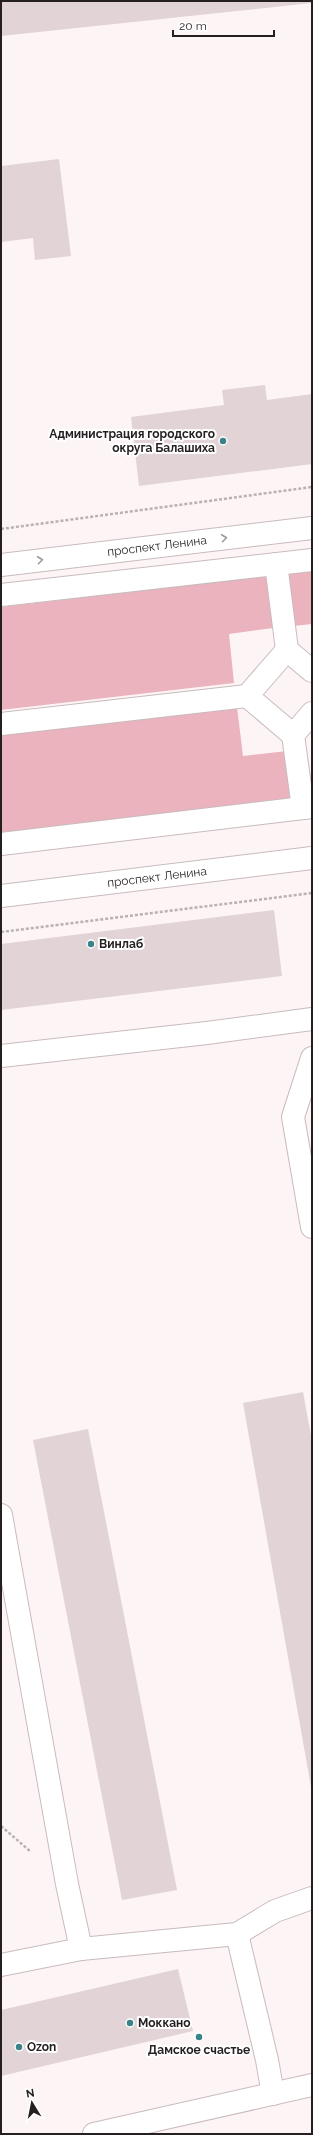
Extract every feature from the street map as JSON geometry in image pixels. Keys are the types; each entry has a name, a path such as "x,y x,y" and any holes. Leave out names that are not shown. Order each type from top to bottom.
{"street":[{"name":"проспект Ленина","path":"1,565 312,528"},
{"path":"1,595 312,560"},
{"path":"276,564 287,650 312,671"},
{"path":"1,724 247,696 287,650"},
{"path":"1,844 308,808 293,735 247,696"},
{"path":"293,735 312,712"},
{"name":"проспект Ленина","path":"1,896 312,858"},
{"path":"1,1056 207,1033 312,1019"},
{"path":"312,1058 293,1117 312,1227"},
{"path":"1,1517 67,1884 81,1949"},
{"path":"1,1965 81,1949 237,1934 275,1911 312,1898"},
{"path":"237,1934 267,2060 273,2094"},
{"path":"94,2134 171,2125 273,2094 312,2084"}],"path":[{"path":"1,530 312,487"},
{"path":"1,932 312,893"}],"shaded area":[{"path":"312,570 312,624 293,626 287,573"},
{"path":"267,576 273,628 229,634 234,683 1,710 1,607"},
{"path":"237,707 243,756 287,751 294,804 1,839 1,735"}],"building":[{"path":"1,1 312,1 312,3 1,36"},
{"path":"59,159 71,256 35,260 33,238 1,242 1,166"},
{"name":"Администрация городского округа Балашиха","path":"265,385 267,400 312,394 312,464 139,486 131,417 224,405 222,390"},
{"path":"274,910 282,976 1,1010 1,944"},
{"path":"303,1392 312,1441 311,1787 243,1403"},
{"path":"88,1429 177,1890 122,1900 33,1440"},
{"path":"178,1969 193,2031 1,2076 1,2010"}],"place":[{"name":"Администрация городского округа Балашиха","path":"223,441"},
{"name":"Винлаб","path":"91,944"},
{"name":"Моккано","path":"130,2023"},
{"name":"Дамское счастье","path":"199,2037"},
{"name":"Ozon","path":"19,2047"}]}
